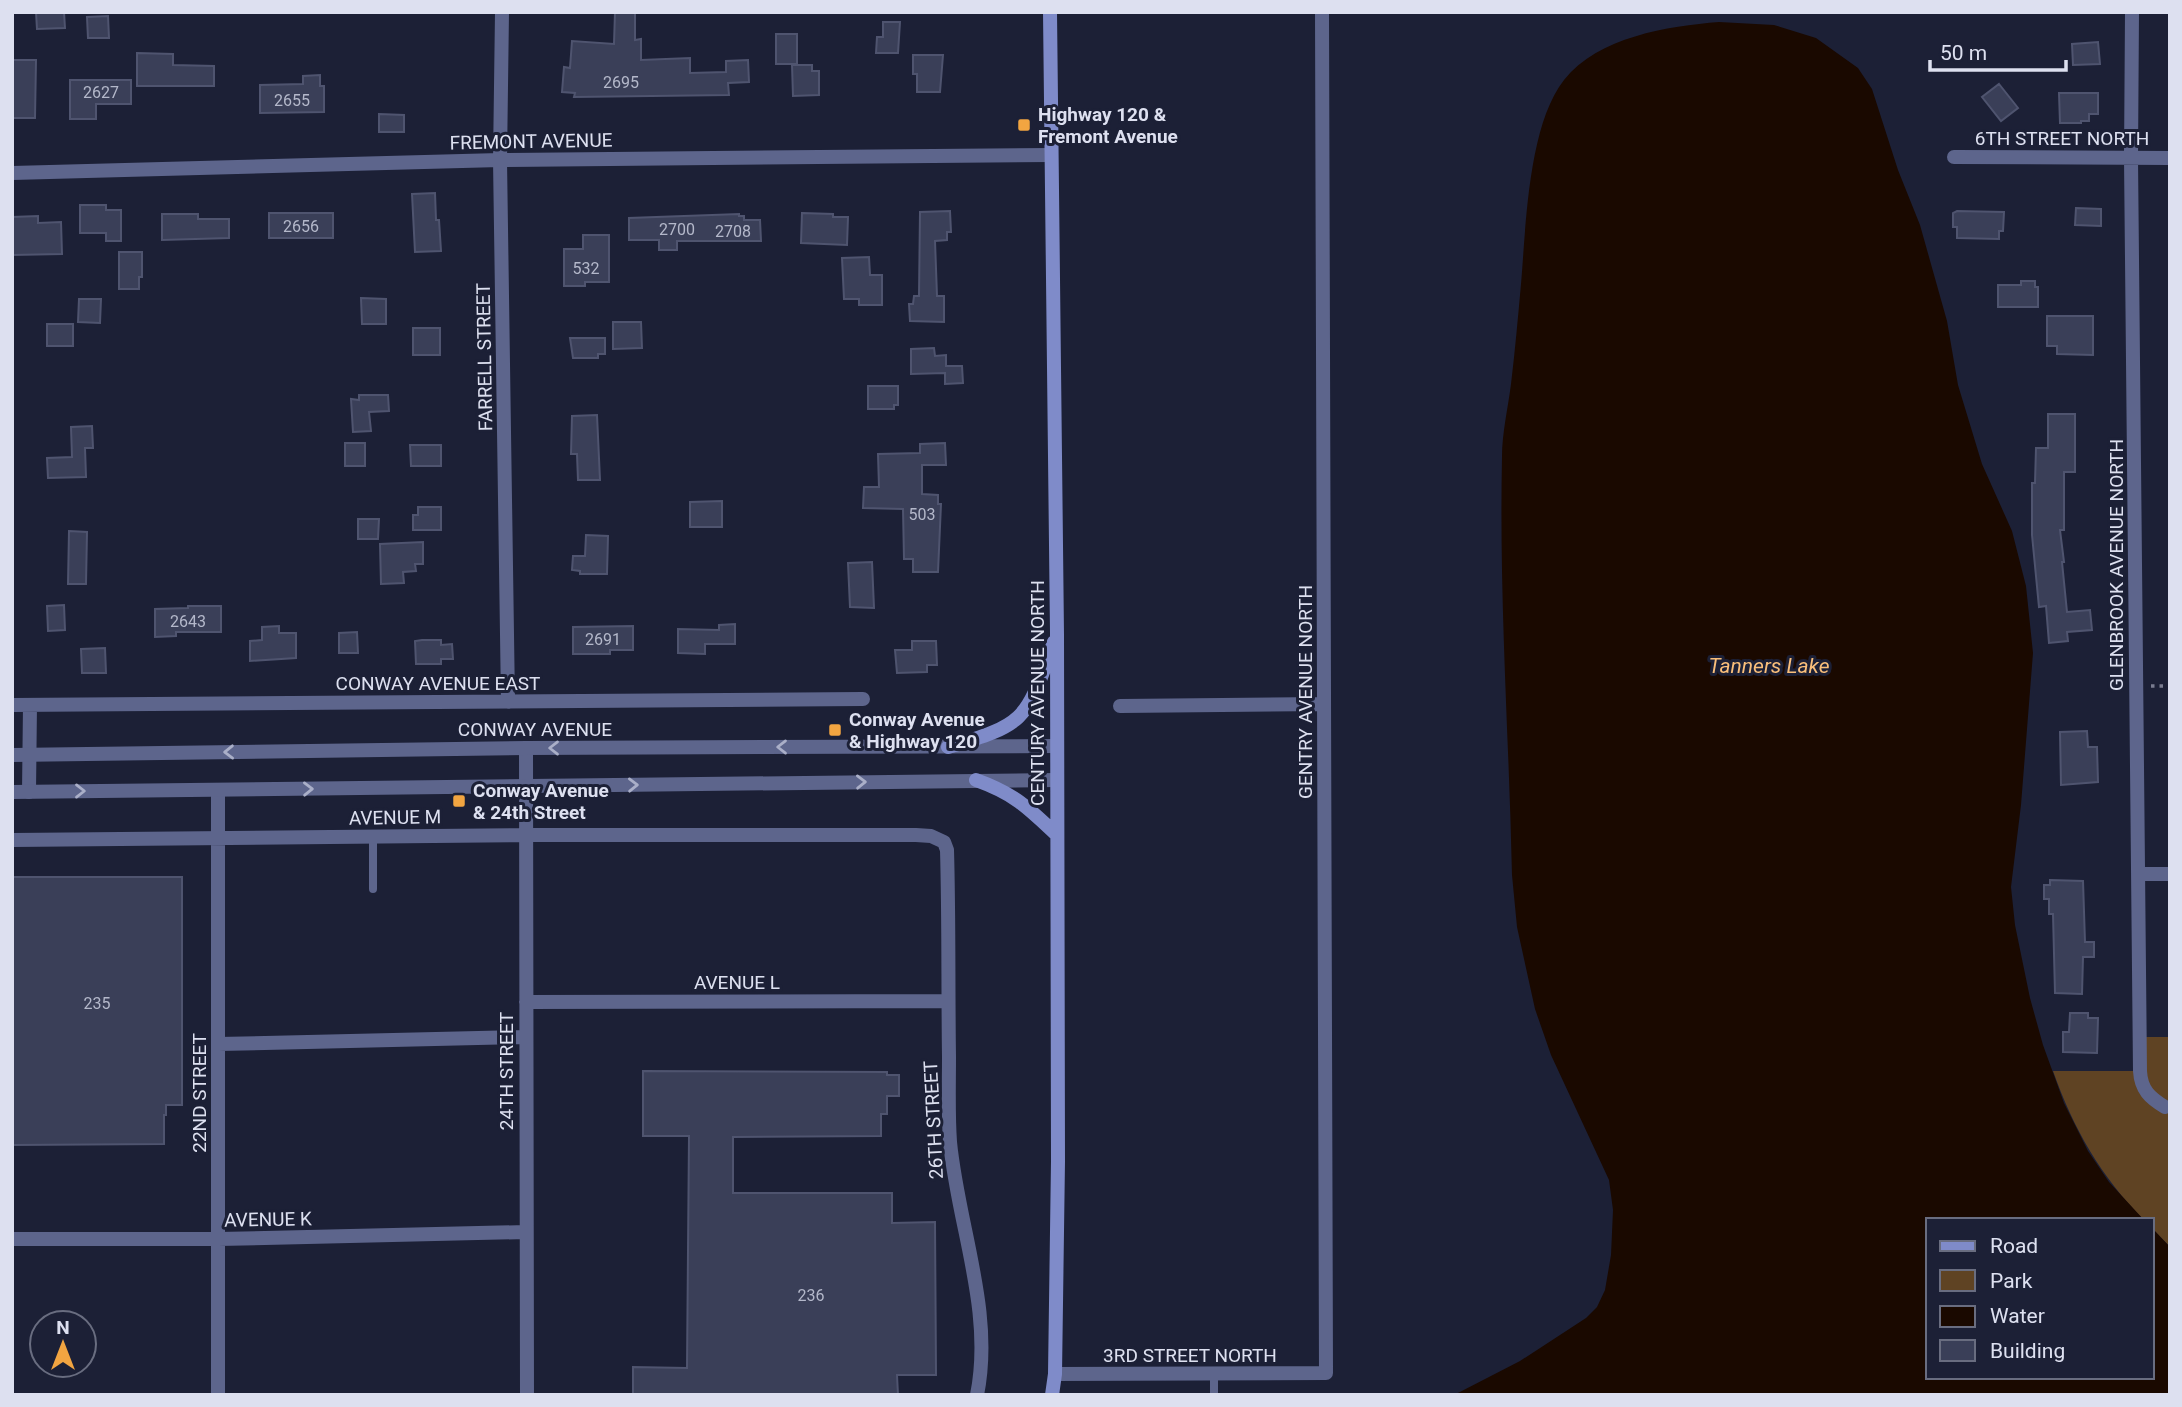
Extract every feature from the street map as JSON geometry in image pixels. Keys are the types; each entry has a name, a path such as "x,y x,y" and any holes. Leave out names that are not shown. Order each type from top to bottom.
{"main road":[{"name":"CENTURY AVENUE NORTH","path":"1050,12 1057,634 1058,1161 1055,1374 1052,1395"},
{"path":"948,747 997,732 1022,715 1031,701 1057,634"},
{"path":"976,780 1003,789 1023,803 1057,835"},
{"name":"CENTURY AVENUE NORTH","path":"1055,1374 1059,1395"}],"street":[{"name":"FARRELL STREET","path":"502,12 500,160 508,702"},
{"name":"GENTRY AVENUE NORTH","path":"1322,12 1326,1373"},
{"name":"GLENBROOK AVENUE NORTH","path":"2132,12 2140,1077 2149,1096 2165,1107"},
{"name":"FREMONT AVENUE","path":"12,173 500,160 1051,155"},
{"name":"6TH STREET NORTH","path":"1954,157 2170,158"},
{"name":"CONWAY AVENUE EAST","path":"12,705 863,699"},
{"path":"1121,706 1324,704"},
{"path":"29,792 30,705"},
{"name":"CONWAY AVENUE","path":"12,755 526,748 1057,746"},
{"name":"24TH STREET","path":"526,748 527,1395"},
{"path":"12,792 1057,780"},
{"name":"22ND STREET","path":"218,790 218,1395"},
{"name":"AVENUE M","path":"12,840 526,835 916,835 931,836 944,842"},
{"name":"26TH STREET","path":"944,842 947,850 949,922 950,1140 979,1308 982,1347 977,1395"},
{"path":"2138,874 2170,874"},
{"name":"AVENUE L","path":"526,1002 948,1001"},
{"path":"218,1044 525,1037"},
{"name":"AVENUE K","path":"12,1239 218,1239 525,1232"},
{"name":"3RD STREET NORTH","path":"1055,1374 1326,1373"}],"lane":[{"path":"373,837 373,889"},
{"path":"1214,1374 1214,1395"}],"green space":[{"path":"2140,1037 2170,1037 2170,1247 2154,1230 2154,1218 2142,1218 2114,1187 2090,1151 2053,1071 2140,1071"}],"water":[{"name":"Tanners Lake","path":"1719,22 1774,25 1816,38 1858,68 1872,89 1898,170 1920,225 1947,321 1958,385 1982,464 2012,531 2026,586 2033,653 2021,805 2011,887 2015,925 2030,998 2043,1045 2064,1103 2088,1151 2109,1182 2142,1218 1926,1218 1926,1379 2154,1379 2154,1230 2170,1247 2170,1395 1454,1395 1520,1361 1586,1318 1597,1307 1605,1290 1611,1255 1613,1210 1609,1180 1551,1055 1535,1009 1517,927 1512,875 1503,614 1502,448 1515,347 1531,178 1543,123 1552,100 1564,80 1578,65 1595,53 1635,36"}],"building":[{"path":"36,12 64,12 65,28 37,29"},
{"path":"615,12 635,12 635,40 641,39 641,60 690,58 690,73 726,72 726,61 748,60 749,82 728,83 729,95 574,97 575,93 562,92 564,67 570,68 572,41 614,44"},
{"path":"108,16 109,38 88,38 87,17"},
{"path":"883,22 900,22 898,53 876,53 877,37 883,37"},
{"path":"776,34 797,34 797,64 776,64"},
{"path":"2098,42 2100,64 2073,65 2072,44"},
{"path":"137,53 173,54 173,65 214,66 214,86 137,86"},
{"path":"913,55 943,55 940,92 917,92"},
{"path":"12,60 36,60 35,118 12,118"},
{"path":"792,65 812,65 812,71 819,71 819,95 793,96"},
{"path":"320,75 320,86 324,86 324,112 260,113 260,85 303,84 303,76"},
{"path":"70,80 131,80 131,104 96,104 96,119 70,119"},
{"path":"1999,84 2018,108 2001,121 1982,97"},
{"path":"2059,93 2098,93 2098,114 2089,114 2089,121 2081,123 2060,123"},
{"path":"379,114 404,115 404,132 379,132"},
{"path":"435,193 441,251 415,252 412,194"},
{"path":"80,205 106,205 106,210 121,210 121,241 106,241 106,233 80,233"},
{"path":"2076,208 2101,209 2101,226 2075,225"},
{"path":"950,211 951,232 947,232 947,240 935,241 937,296 944,296 944,322 910,321 909,304 913,304 914,296 919,296 920,212"},
{"path":"2004,212 2003,231 1999,231 1999,239 1957,238 1957,227 1953,227 1953,213"},
{"path":"269,213 333,213 333,238 269,238"},
{"path":"802,213 848,217 847,245 801,243"},
{"path":"162,214 198,214 198,219 229,219 229,238 162,240"},
{"path":"38,216 38,223 61,222 62,254 12,255 12,217"},
{"path":"744,216 744,220 760,220 761,241 677,241 677,250 659,250 659,240 629,240 629,218"},
{"path":"583,235 609,235 609,282 585,282 585,286 564,286 564,249 583,249"},
{"path":"119,252 142,252 139,289 119,289"},
{"path":"869,257 870,275 882,275 882,305 859,305 859,299 844,299 842,258"},
{"path":"2021,281 2035,281 2035,287 2038,287 2038,307 1998,307 1998,285 2021,285"},
{"path":"361,298 386,299 386,324 362,324"},
{"path":"79,299 101,299 100,323 78,322"},
{"path":"2047,316 2093,316 2093,355 2057,354 2057,346 2047,346"},
{"path":"613,322 641,322 642,348 613,349"},
{"path":"47,324 73,324 73,346 47,346"},
{"path":"413,328 440,328 440,355 413,355"},
{"path":"570,338 605,338 605,354 598,354 598,358 573,358"},
{"path":"934,348 935,356 946,355 946,366 962,366 963,383 945,384 945,373 911,374 911,349"},
{"path":"868,386 898,386 898,405 894,405 894,409 868,409"},
{"path":"359,395 388,395 389,411 369,412 371,431 353,432 351,399 359,400"},
{"path":"2048,414 2075,414 2075,472 2064,472 2064,530 2060,530 2062,562 2067,612 2090,610 2092,630 2067,632 2068,641 2049,643 2046,606 2039,607 2032,535 2032,483 2035,483 2036,448 2048,448"},
{"path":"597,415 600,480 578,480 577,454 571,454 572,416"},
{"path":"92,426 93,448 85,448 86,477 48,478 47,458 72,457 71,427"},
{"path":"345,443 365,443 365,466 345,466"},
{"path":"945,443 946,465 922,465 922,494 938,495 938,504 941,504 938,572 913,572 913,559 904,559 903,509 863,508 864,487 879,487 878,454 920,453 920,444"},
{"path":"410,445 441,445 441,466 411,466"},
{"path":"722,501 722,527 690,527 690,502"},
{"path":"418,507 441,507 441,530 413,530 413,515 418,515"},
{"path":"358,519 379,519 378,539 358,539"},
{"path":"69,531 87,532 86,584 68,584"},
{"path":"586,535 608,536 607,574 580,574 580,571 572,570 573,556 585,556"},
{"path":"423,542 423,564 415,564 416,571 403,572 404,583 381,584 380,544"},
{"path":"872,562 874,608 850,607 848,563"},
{"path":"64,605 65,630 48,631 47,606"},
{"path":"221,606 221,632 176,632 176,636 155,637 155,609"},
{"path":"735,624 735,644 705,644 705,654 678,653 678,629 719,630 719,625"},
{"path":"279,626 279,633 296,633 296,658 250,661 250,641 262,640 262,627"},
{"path":"633,626 633,650 610,650 610,654 573,654 573,627"},
{"path":"357,632 358,653 339,653 339,633"},
{"path":"441,640 441,645 452,644 453,659 441,659 441,664 416,664 415,641"},
{"path":"912,641 936,641 937,665 927,665 927,672 897,673 895,650 912,650"},
{"path":"105,648 106,673 82,673 81,649"},
{"path":"2087,731 2088,747 2097,747 2098,782 2061,785 2060,732"},
{"path":"12,877 182,877 182,1105 166,1105 164,1144 12,1145"},
{"path":"2050,880 2083,881 2085,942 2094,942 2094,957 2083,957 2082,994 2055,993 2053,914 2049,914 2049,899 2044,899 2044,885 2050,885"},
{"path":"2070,1013 2088,1013 2088,1018 2098,1018 2097,1053 2063,1052 2063,1032 2069,1032"},
{"path":"643,1071 887,1072 887,1075 899,1075 899,1096 887,1096 887,1114 881,1114 881,1136 733,1137 733,1193 892,1193 892,1223 935,1222 936,1375 897,1375 898,1395 633,1395 633,1367 687,1368 689,1136 643,1136"}],"place":[{"name":"Highway 120 & Fremont Avenue","path":"1024,125"},
{"name":"Conway Avenue & Highway 120","path":"835,730"},
{"name":"Conway Avenue & 24th Street","path":"459,801"}]}
